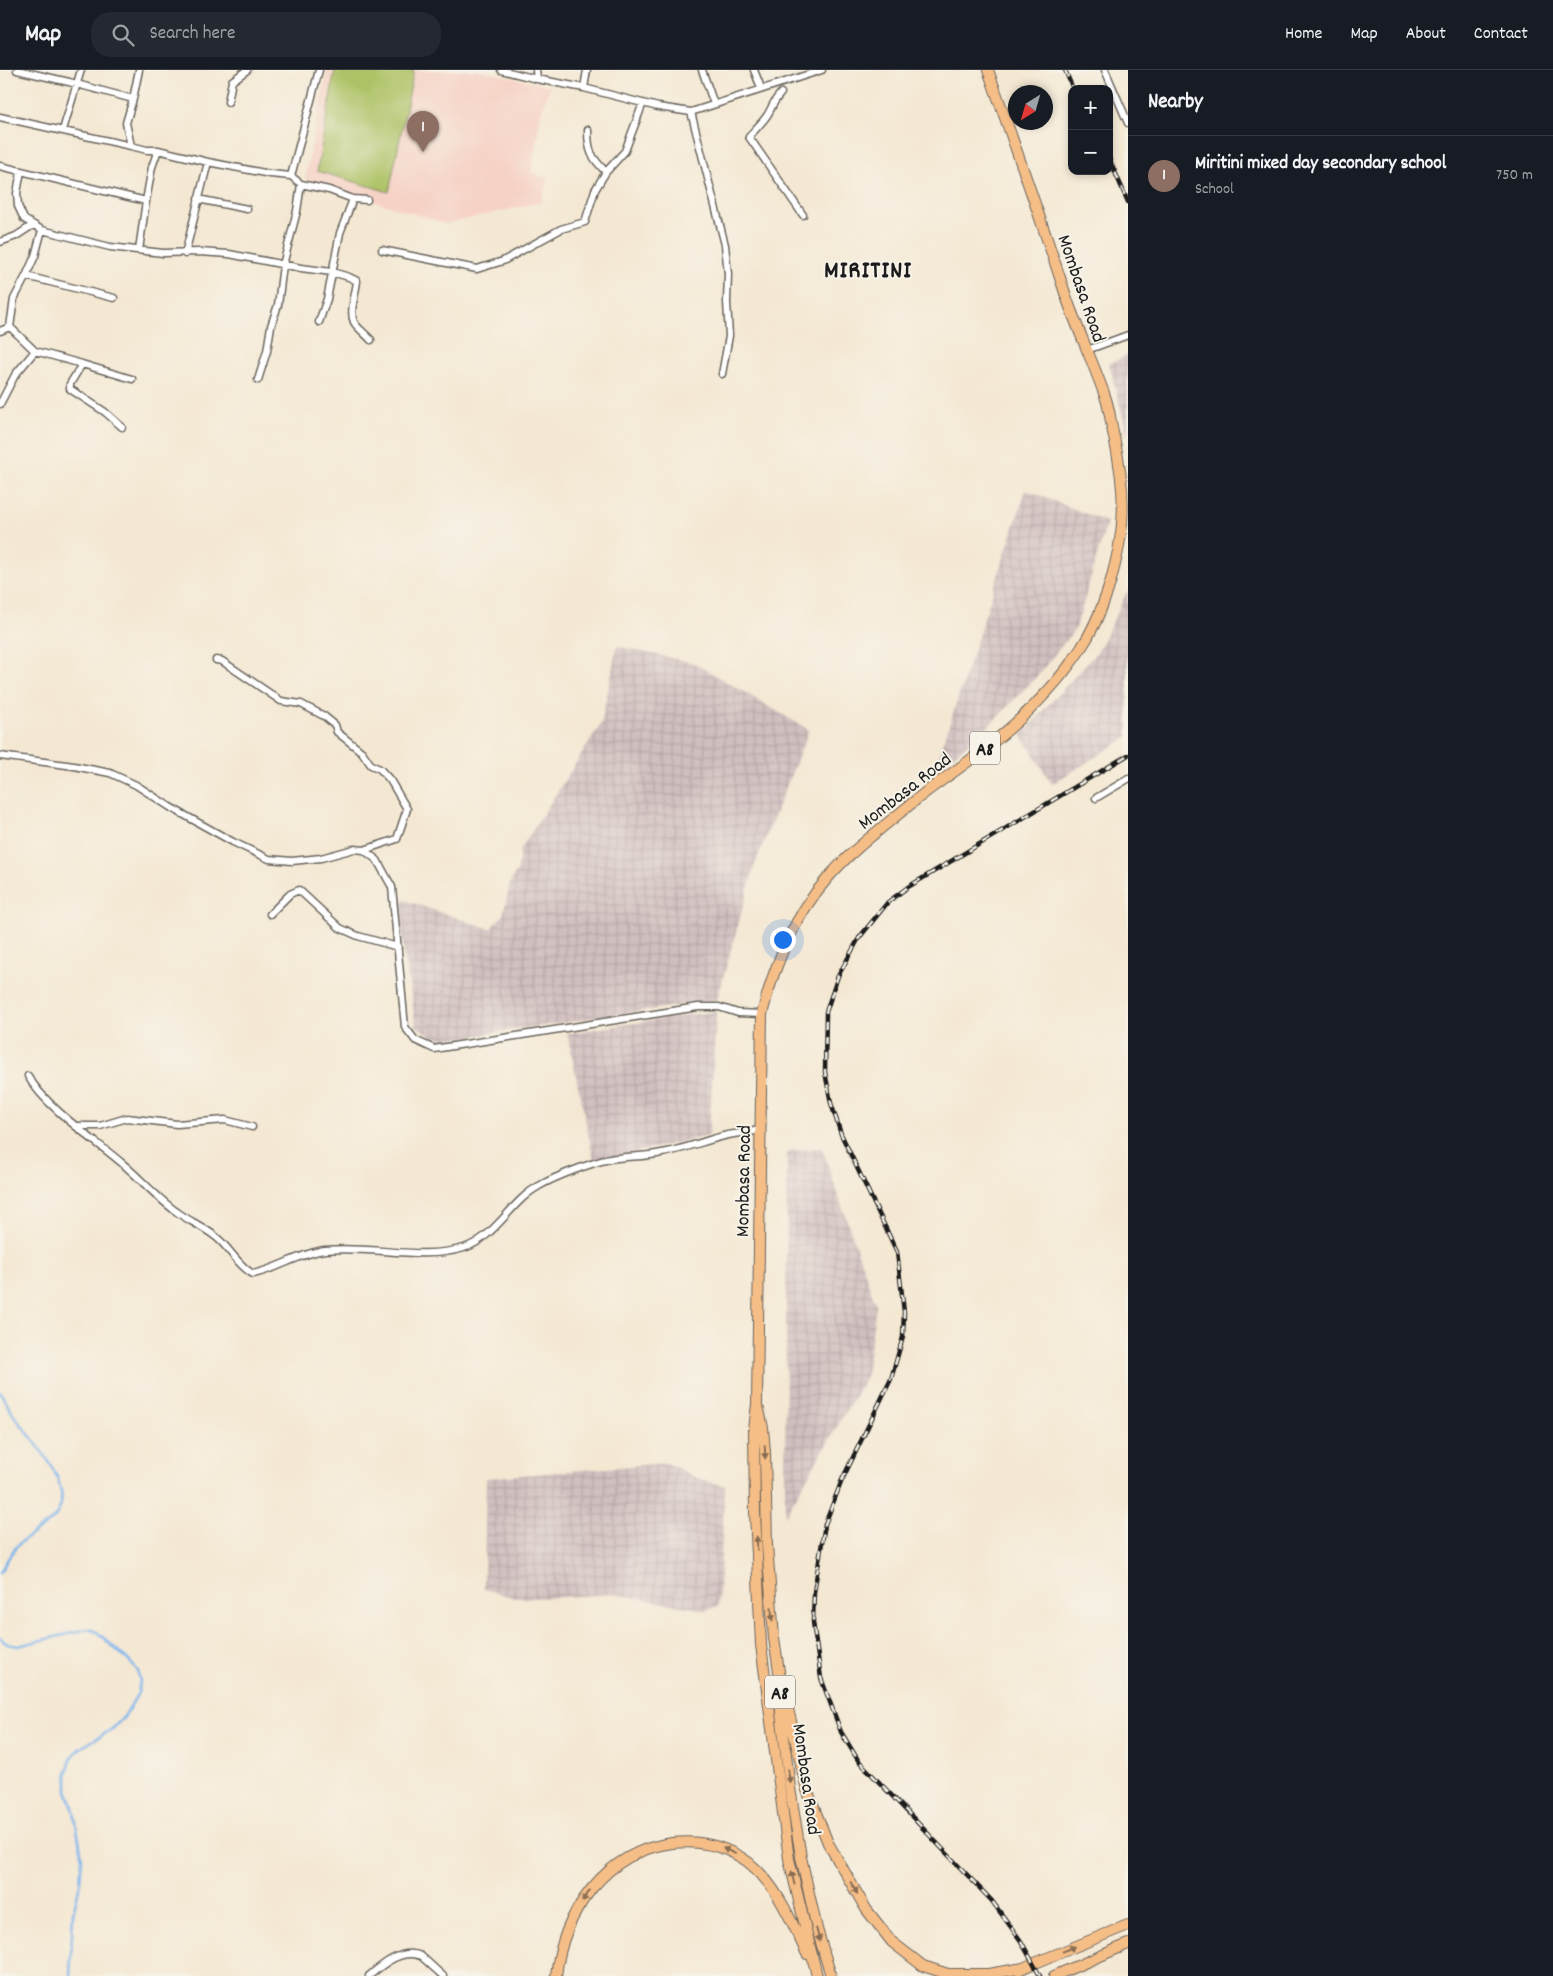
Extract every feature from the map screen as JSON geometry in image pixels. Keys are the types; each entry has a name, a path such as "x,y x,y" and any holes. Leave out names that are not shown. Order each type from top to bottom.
{"highway":[{"name":"Mombasa Road","path":"817,1975 788,1859 761,1645 755,1512 754,1430 757,1404 762,1014 771,978 791,932 826,880 862,844 1018,721 1048,692 1080,650 1098,615 1118,557 1123,515 1120,459 1106,401 988,70"},
{"name":"Mombasa Road","path":"757,1404 763,1428 767,1545 774,1638 780,1678 781,1713 790,1788 817,1929 831,1976"},
{"path":"780,1678 807,1790 828,1843 866,1909 892,1942 924,1966 948,1974 988,1974 1024,1968"},
{"path":"556,1976 557,1960 568,1925 599,1880 612,1868 635,1853 655,1845 687,1842 707,1844 726,1849 747,1862 763,1876 788,1916 817,1975"},
{"path":"1006,1976 1128,1925"},
{"path":"1054,1976 1128,1944"}],"street":[{"path":"17,70 133,99"},
{"path":"63,130 81,70"},
{"path":"131,146 126,124 139,70"},
{"path":"228,102 232,81 247,70"},
{"path":"291,176 319,70"},
{"path":"501,70 537,80 584,88 677,111 692,112 761,88 822,70"},
{"path":"536,70 537,80"},
{"path":"584,88 587,70"},
{"path":"702,70 714,104"},
{"path":"754,70 761,88"},
{"path":"1105,70 1128,123"},
{"path":"781,93 773,102 767,115 749,137 803,215"},
{"path":"382,250 477,269 493,265 561,229 584,222 595,190 606,172 625,151 643,103"},
{"path":"692,112 725,245 728,274 729,336 722,374"},
{"path":"0,117 146,150 158,150 208,162 291,176 301,184 329,190 353,199 367,200"},
{"path":"588,130 589,150 595,161 606,172"},
{"path":"139,250 152,167 158,150"},
{"path":"185,254 208,162"},
{"path":"0,166 146,201"},
{"path":"21,171 17,193 18,206 24,219 42,230 110,247 185,254 214,252 332,272 349,277 356,282 356,293 352,309 354,322 371,340"},
{"path":"258,380 278,304 283,265 297,211 301,184"},
{"path":"198,199 247,209"},
{"path":"319,322 327,298 340,233 353,199"},
{"path":"0,242 21,234 32,225"},
{"path":"10,326 14,299 35,256 42,230"},
{"path":"26,276 114,298"},
{"path":"0,331 10,326"},
{"path":"10,326 35,351 132,379"},
{"path":"1087,350 1128,335"},
{"path":"0,404 15,375 35,351"},
{"path":"82,364 70,384 70,389 105,412 122,427"},
{"path":"216,660 222,661 281,701 301,704 324,716 335,725 337,732 362,752 371,765 380,769 390,780 407,809 398,839 364,850"},
{"path":"0,756 110,773 136,785 170,807 232,842 269,859 292,862 321,858 354,848 364,850 377,860 392,887 405,1026 415,1040 434,1049 698,1008 719,1007 738,1013 762,1014"},
{"path":"1096,798 1128,779"},
{"path":"270,914 290,894 299,890 340,928 366,939 398,947"},
{"path":"28,1076 32,1083 62,1114 124,1164 175,1211 215,1236 230,1248 236,1259 246,1270 253,1274 265,1272 306,1255 324,1250 350,1249 421,1253 465,1248 476,1242 506,1216 524,1196 540,1185 594,1163 611,1159 665,1153 728,1135 762,1130"},
{"path":"78,1126 100,1126 127,1118 177,1124 224,1120 252,1127"},
{"path":"369,1976 395,1957 416,1954 421,1956 443,1976"}],"shaded area":[{"path":"327,70 478,70 550,86 541,113 531,172 548,179 541,202 446,224 305,179"},
{"path":"1128,355 1128,436 1109,364"},
{"path":"1026,490 1107,522 1076,628 1039,674 983,732 945,762 939,756"},
{"path":"1128,590 1128,737 1052,784 1021,735 1098,651"},
{"path":"617,646 694,663 809,730 755,864 717,1000 439,1041 416,1026 395,897 490,929 503,915 511,880 518,870 520,850 601,724"},
{"path":"716,1011 709,1136 594,1161 567,1033"},
{"path":"822,1148 876,1305 866,1377 785,1516 787,1151"},
{"path":"667,1463 697,1478 725,1486 718,1607 705,1610 613,1594 515,1598 484,1589 486,1478"}],"green space":[{"path":"335,70 414,70 389,192 317,171"}],"waterway":[{"path":"0,1392 14,1415 52,1466 61,1495 60,1508 52,1520 17,1545 0,1573"},
{"path":"0,1638 7,1644 18,1646 88,1629 97,1632 138,1671 140,1681 138,1693 124,1717 112,1729 79,1749 71,1759 67,1773 67,1790 74,1811 82,1858 80,1884 73,1913 70,1976"}],"railway":[{"path":"1065,70 1071,85"},
{"path":"1113,167 1128,202"},
{"path":"1040,1976 1021,1941 992,1901 858,1760 841,1732 821,1678 813,1622 814,1592 825,1524 842,1480 891,1379 903,1337 904,1312 897,1252 841,1134 831,1103 825,1072 826,1012 838,976 859,938 888,902 908,887 1128,755"}],"place":[{"name":"Miritini mixed day secondary school","path":"423,152"}],"district":[{"name":"MIRITINI","path":"868,268"}]}
